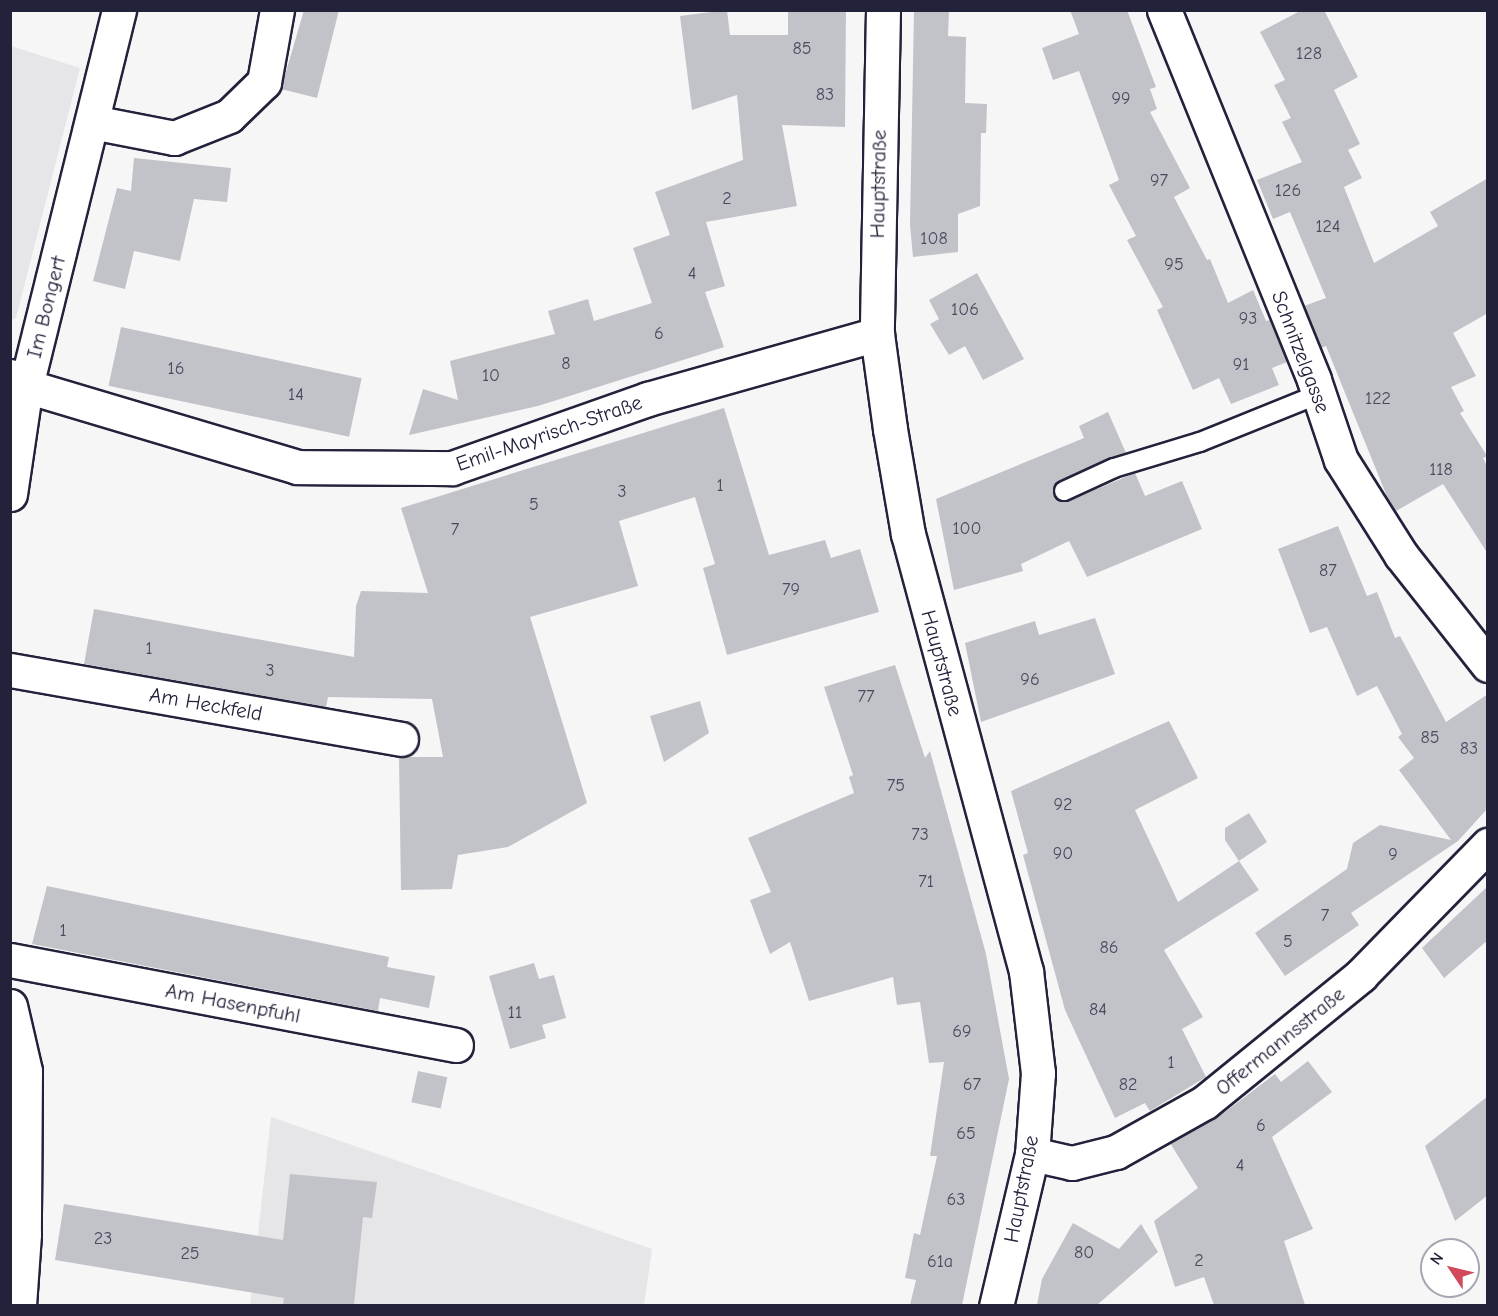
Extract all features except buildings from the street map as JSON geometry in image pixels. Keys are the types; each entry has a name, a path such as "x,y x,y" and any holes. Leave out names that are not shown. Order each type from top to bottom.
{"street":[{"name":"Im Bongert","path":"10,494 18,381 92,122 119,10"},
{"path":"92,122 174,138 229,116 264,82 277,10"},
{"name":"Hauptstraße","path":"884,10 878,334 908,534 1026,970 1038,1073 1032,1154 996,1305"},
{"name":"Schnitzelgasse","path":"1164,10 1319,394 1341,460 1368,507 1407,564 1488,665"},
{"name":"Emil-Mayrisch-Straße","path":"18,381 297,467 452,468 648,399 878,334"},
{"name":"Am Heckfeld","path":"10,670 401,739"},
{"name":"Offermannsstraße","path":"1032,1154 1072,1163 1116,1152 1205,1102 1361,975 1488,846"},
{"name":"Am Hasenpfuhl","path":"10,960 456,1045"},
{"path":"10,1006 18,1069 24,1234 19,1305"}],"lane":[{"path":"1064,491 1114,468 1200,442 1319,394"}],"shaded area":[{"path":"11,46 80,68 16,318 11,320"},
{"path":"271,1117 652,1249 644,1305 250,1306"}]}
